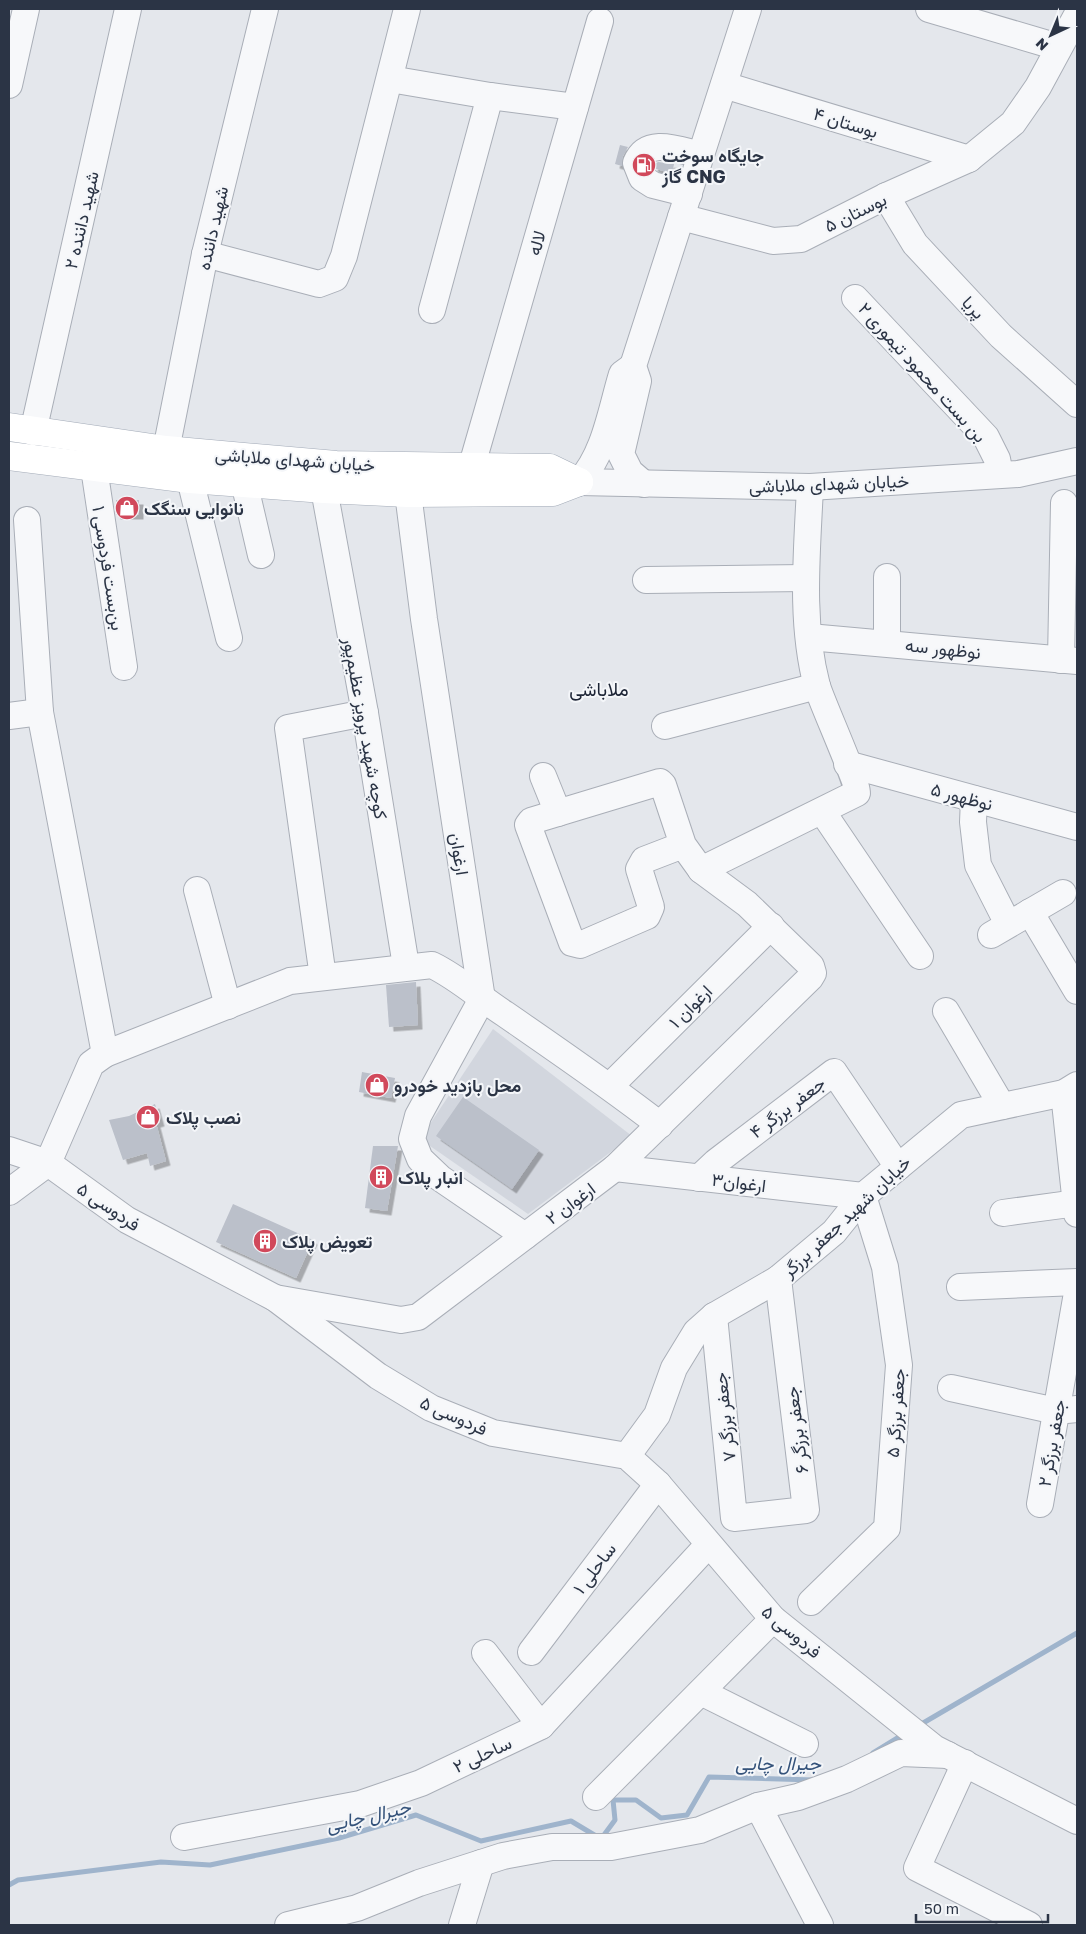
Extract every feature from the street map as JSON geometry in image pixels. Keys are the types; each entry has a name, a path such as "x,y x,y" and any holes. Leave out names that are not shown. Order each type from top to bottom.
{"main road":[{"name":"خیابان شهدای ملاباشی","path":"21,429 166,450 336,465 472,465 550,468 579,482"},
{"name":"خیابان شهدای ملاباشی","path":"9,456 190,479 408,493 553,492 579,482"}],"street":[{"path":"9,85 26,9"},
{"name":"شهید داننده ۲","path":"21,429 128,9"},
{"name":"شهید داننده","path":"166,450 205,254 265,9"},
{"path":"205,254 319,284 335,278 344,256 390,79 406,9"},
{"path":"579,482 590,470 596,457 622,374 633,366 748,9"},
{"path":"929,9 1058,47"},
{"name":"بوستان ۵","path":"701,155 661,146 648,148 639,155 636,163 642,178 685,205 773,241 801,239 886,196 969,159 1013,123 1038,87 1077,15"},
{"name":"لاله","path":"472,465 600,21"},
{"path":"390,79 490,96 575,106"},
{"name":"بوستان ۴","path":"724,86 969,159"},
{"path":"432,310 490,96"},
{"name":"پریا","path":"886,196 916,244 1001,336 1077,404"},
{"name":"بن بست محمود تیموری ۲","path":"855,298 986,437 997,459 1000,474"},
{"path":"633,366 638,381 621,454 630,472 644,484"},
{"name":"خیابان شهدای ملاباشی","path":"579,482 810,487 1035,471 1077,461"},
{"name":"بن‌بست فردوسی ۱","path":"94,468 124,667"},
{"path":"190,479 229,638"},
{"path":"244,482 261,555"},
{"path":"701,870 822,811 856,793 858,788 846,764 817,686 809,637 806,578 810,487"},
{"name":"کوچه شهید پرویز عظیم‌پور","path":"324,489 365,713 406,966"},
{"name":"ارغوان","path":"408,493 424,619 482,998"},
{"path":"1064,502 1069,660"},
{"path":"27,520 40,712 105,1054"},
{"path":"887,577 887,642"},
{"path":"646,580 806,578"},
{"name":"نوظهور سه","path":"809,637 887,642 1069,660"},
{"path":"665,726 817,686"},
{"path":"9,716 40,712"},
{"path":"323,977 288,728 365,713"},
{"name":"نوظهور ۵","path":"846,764 1077,827"},
{"path":"543,776 558,813"},
{"path":"683,845 644,860 641,864 639,869 651,907 647,916 580,945 576,945 572,943 528,829 531,821 660,782 663,785 683,845 701,870 746,904 771,926"},
{"path":"974,799 978,865 1010,924 1077,991"},
{"path":"822,811 920,956"},
{"path":"197,890 228,1006"},
{"path":"1010,924 1063,894"},
{"name":"ارغوان ۲","path":"274,1298 401,1320 418,1317 615,1168 813,973 811,966 771,926"},
{"name":"ارغوان ۱","path":"610,1086 771,926"},
{"path":"9,1192 48,1163 91,1064 105,1054 290,981 406,966 432,965 451,974 482,998 610,1086 660,1125"},
{"path":"482,998 418,1116 412,1139 420,1159 440,1178 525,1236"},
{"path":"946,1011 1002,1106"},
{"name":"جعفر برزگر ۴","path":"699,1178 716,1162 834,1072 898,1167"},
{"path":"1070,1089 1077,1214"},
{"name":"خیابان شهید جعفر برزگر","path":"627,1456 657,1415 674,1368 696,1332 714,1316 778,1279 834,1232 863,1196 961,1115 1070,1089"},
{"name":"فردوسی ۵","path":"9,1150 48,1163 127,1220 274,1298 378,1376 431,1408 493,1433 627,1456 658,1484 773,1620 949,1755"},
{"name":"ارغوان۳","path":"615,1168 863,1196"},
{"name":"جعفر برزگر ۵","path":"812,1602 887,1528 900,1365 885,1267 863,1196"},
{"path":"1003,1213 1077,1203"},
{"name":"جعفر برزگر ۶","path":"734,1518 806,1510 778,1279"},
{"path":"960,1287 1077,1282"},
{"name":"جعفر برزگر ۲","path":"1040,1504 1067,1410 1077,1293"},
{"name":"جعفر برزگر ۷","path":"714,1316 734,1518"},
{"path":"951,1388 1067,1410"},
{"name":"ساحلی ۱","path":"530,1652 658,1484"},
{"name":"ساحلی ۲","path":"184,1837 360,1804 421,1783 541,1726 708,1545"},
{"path":"596,1797 773,1620"},
{"path":"485,1653 541,1726"},
{"path":"701,1692 804,1744"},
{"path":"288,1925 360,1917 419,1883 503,1856 552,1846 611,1847 700,1830 758,1806 798,1797 848,1779 901,1753 949,1755 1077,1822"},
{"path":"949,1755 917,1868 1029,1925"},
{"path":"758,1806 820,1925"},
{"path":"462,1925 481,1863"}],"shaded area":[{"path":"493,1029 632,1136 528,1214 420,1139"}],"building":[{"path":"620,145 628,147 623,156 622,166 615,164"},
{"path":"658,162 674,164 672,174 654,168 653,165"},
{"name":"نانوایی سنگک","path":"116,500 139,500 139,515 116,515"},
{"path":"416,982 418,1025 389,1027 386,985"},
{"name":"محل بازدید خودرو","path":"362,1072 395,1078 391,1098 359,1092"},
{"path":"463,1097 539,1150 512,1189 436,1136"},
{"path":"155,1104 160,1122 156,1123 166,1161 150,1166 147,1153 123,1160 109,1120 129,1116"},
{"name":"انبار پلاک","path":"373,1146 398,1146 387,1211 365,1208"},
{"name":"تعویض پلاک","path":"233,1204 313,1240 296,1278 216,1242"}],"waterway":[{"name":"جیرال چایی","path":"918,1726 1077,1633"},
{"name":"جیرال چایی","path":"873,1753 904,1734"},
{"name":"جیرال چایی","path":"9,1885 18,1880 161,1862 210,1865 339,1838 416,1815 481,1841 571,1821 601,1839 615,1820 613,1800 636,1800 661,1818 687,1815 709,1777 814,1780"}],"place":[{"name":"جایگاه سوخت گاز CNG","path":"644,165"},
{"name":"نانوایی سنگک","path":"127,508"},
{"name":"محل بازدید خودرو","path":"377,1085"},
{"name":"نصب پلاک","path":"148,1117"},
{"name":"انبار پلاک","path":"381,1177"},
{"name":"تعویض پلاک","path":"265,1241"}],"district":[{"name":"ملاباشی","path":"599,688"}]}
